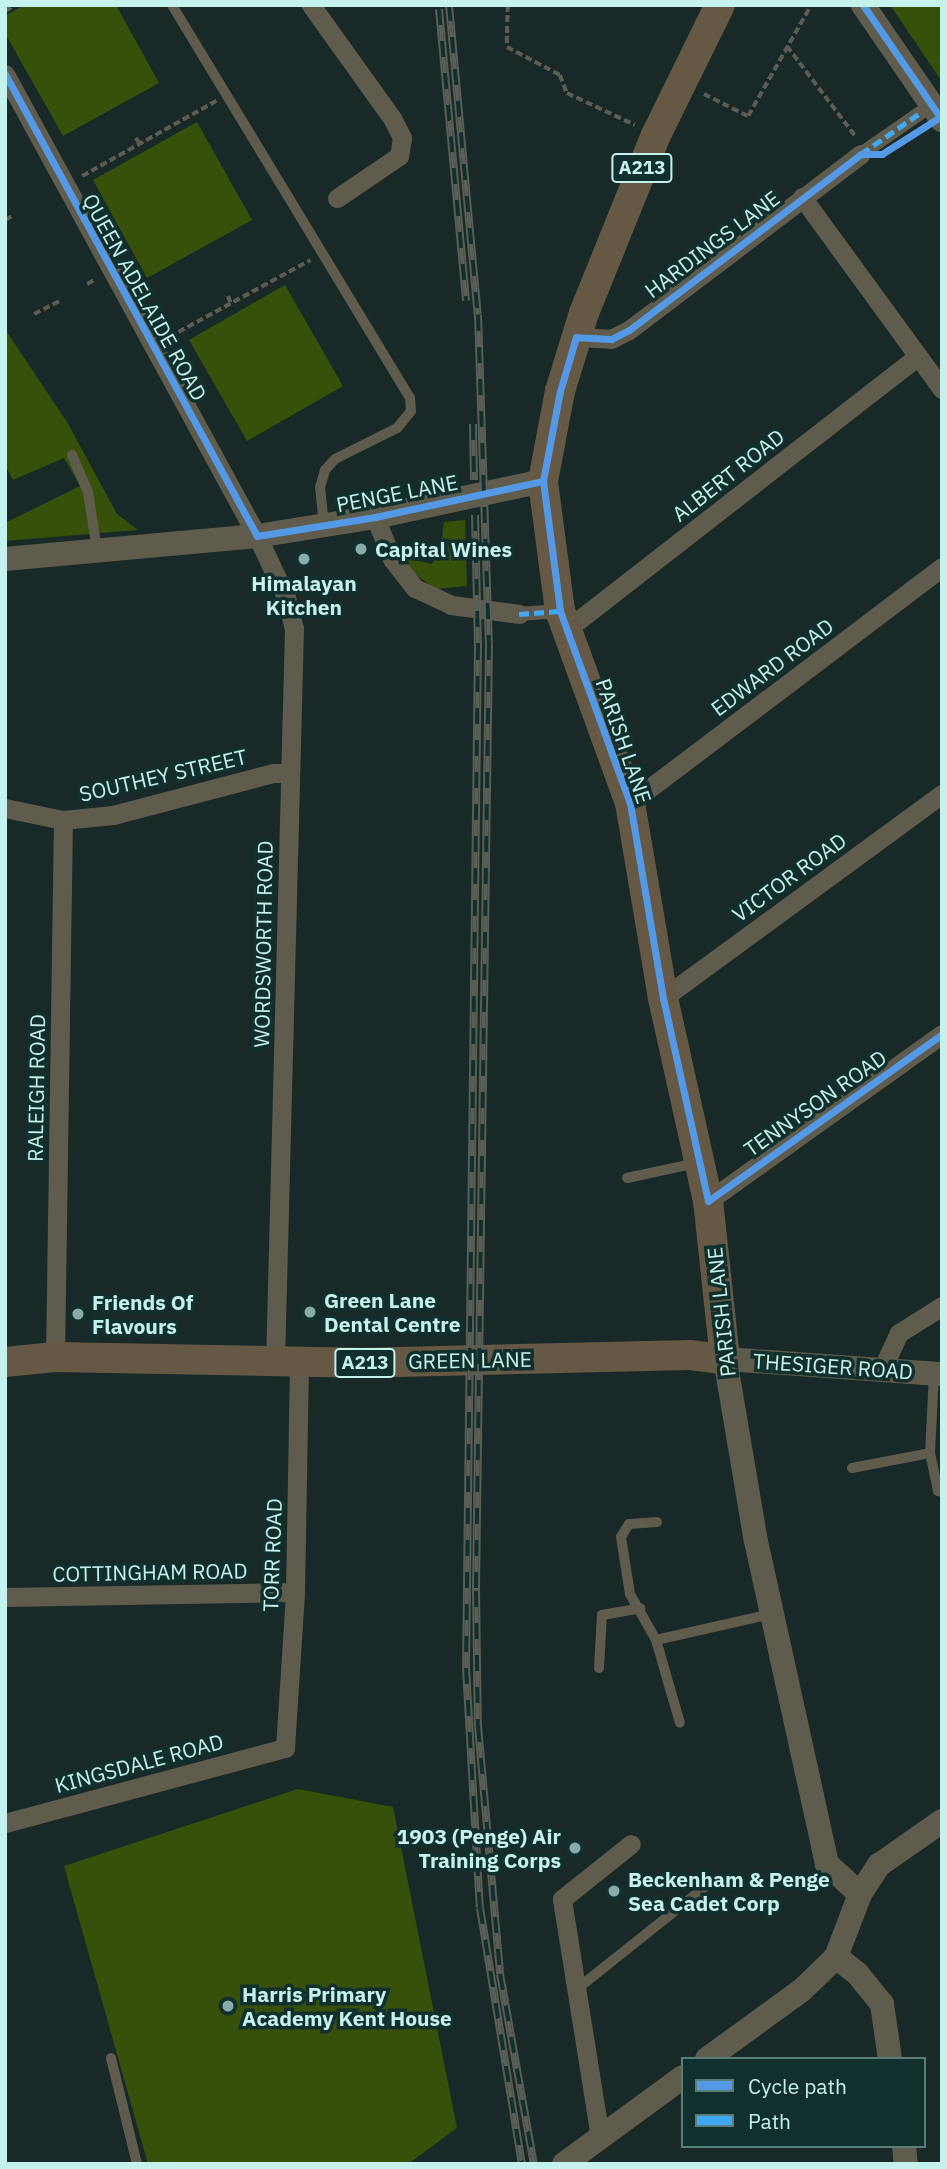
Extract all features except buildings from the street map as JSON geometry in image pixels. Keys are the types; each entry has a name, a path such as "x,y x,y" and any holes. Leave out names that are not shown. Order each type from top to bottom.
{"main road":[{"name":"PARISH LANE","path":"720,5 656,135 576,337 559,391 543,481 563,620 630,803 663,998 708,1201 725,1360"},
{"name":"GREEN LANE","path":"5,1362 55,1357 287,1362 690,1355 725,1360"}],"street":[{"path":"311,5 393,118 402,138 399,156 337,198"},
{"path":"863,5 933,107"},
{"name":"QUEEN ADELAIDE ROAD","path":"5,74 64,187 257,536"},
{"name":"HARDINGS LANE","path":"576,337 611,339 629,330 863,152 933,107"},
{"path":"802,197 942,390"},
{"name":"ALBERT ROAD","path":"563,620 917,357"},
{"name":"PENGE LANE","path":"5,559 257,536 375,517 543,481"},
{"path":"375,517 392,559 415,588 451,605 563,620"},
{"name":"WORDSWORTH ROAD","path":"257,536 286,597 293,628 287,1362"},
{"name":"EDWARD ROAD","path":"630,803 942,567"},
{"name":"SOUTHEY STREET","path":"5,808 63,820 113,815 273,773 290,773"},
{"name":"VICTOR ROAD","path":"663,998 942,794"},
{"name":"RALEIGH ROAD","path":"55,1357 63,820"},
{"name":"TENNYSON ROAD","path":"708,1201 942,1034"},
{"path":"883,1367 900,1333 942,1306"},
{"name":"THESIGER ROAD","path":"725,1360 883,1367 938,1374"},
{"name":"PARISH LANE","path":"725,1360 771,1614 827,1864 860,1894"},
{"name":"TORR ROAD","path":"285,1748 295,1592 287,1362"},
{"name":"COTTINGHAM ROAD","path":"5,1597 295,1592"},
{"name":"KINGSDALE ROAD","path":"5,1823 285,1748"},
{"path":"710,2057 802,1990 836,1957 860,1894 879,1865 942,1821"},
{"path":"600,2137 562,1899 631,1844"},
{"path":"836,1957 858,1974 882,2004 890,2057"},
{"path":"564,2164 681,2078"}],"lane":[{"path":"172,5 403,383 411,411 397,428 335,459 325,470 320,487 324,525"},
{"path":"72,455 88,492 97,550"},
{"path":"627,1178 698,1163"},
{"path":"938,1374 930,1453 937,1491 942,1492"},
{"path":"852,1468 930,1453"},
{"path":"657,1522 629,1524 621,1532 630,1594 656,1640 680,1723"},
{"path":"599,1668 602,1615 640,1608"},
{"path":"656,1640 771,1614"},
{"path":"577,1989 711,1882"},
{"path":"111,2058 137,2164"}],"path":[{"path":"5,11 15,5"},
{"path":"508,5 503,37 507,47 560,75 567,93 656,135"},
{"path":"681,82 748,116 811,5"},
{"path":"787,46 863,152"},
{"path":"64,187 227,95"},
{"path":"136,138 140,144"},
{"path":"5,220 12,216"},
{"path":"152,346 323,253"},
{"path":"228,296 231,303"},
{"path":"34,314 59,301"}],"green space":[{"path":"24,5 116,5 159,83 63,136 5,33 5,16"},
{"path":"890,5 942,5 941,80"},
{"path":"197,122 252,220 147,278 93,180"},
{"path":"285,285 343,386 247,441 189,340"},
{"path":"5,329 67,422 117,514 138,530 5,541 5,523 80,486 64,458 13,480 5,465"},
{"path":"465,520 467,586 436,589 402,565 406,558 432,564 440,552 444,522"},
{"name":"Harris Primary Academy Kent House","path":"298,1789 393,1807 457,2128 408,2164 148,2164 64,1866"}],"railway":[{"path":"449,5 478,315 489,644 476,1591 478,1726 500,1974 534,2164"},
{"path":"439,9 466,301"},
{"path":"473,424 474,480"},
{"path":"475,515 478,644 466,1668 480,1908 522,2164"}],"marked path":[{"path":"861,154 920,113"},
{"path":"519,614 560,611"}],"cycle path":[{"path":"863,5 942,120"},
{"path":"5,74 257,536 375,517 543,481"},
{"path":"940,117 882,154 861,154 629,330 611,339 576,337 560,391 543,481 560,611 630,803 663,998 708,1201 942,1034"}],"place":[{"name":"Capital Wines","path":"361,549"},
{"name":"Himalayan Kitchen","path":"304,559"},
{"name":"Green Lane Dental Centre","path":"310,1312"},
{"name":"Friends Of Flavours","path":"78,1314"},
{"name":"1903 (Penge) Air Training Corps","path":"575,1848"},
{"name":"Beckenham & Penge Sea Cadet Corp","path":"614,1891"},
{"name":"Harris Primary Academy Kent House","path":"228,2006"}]}
